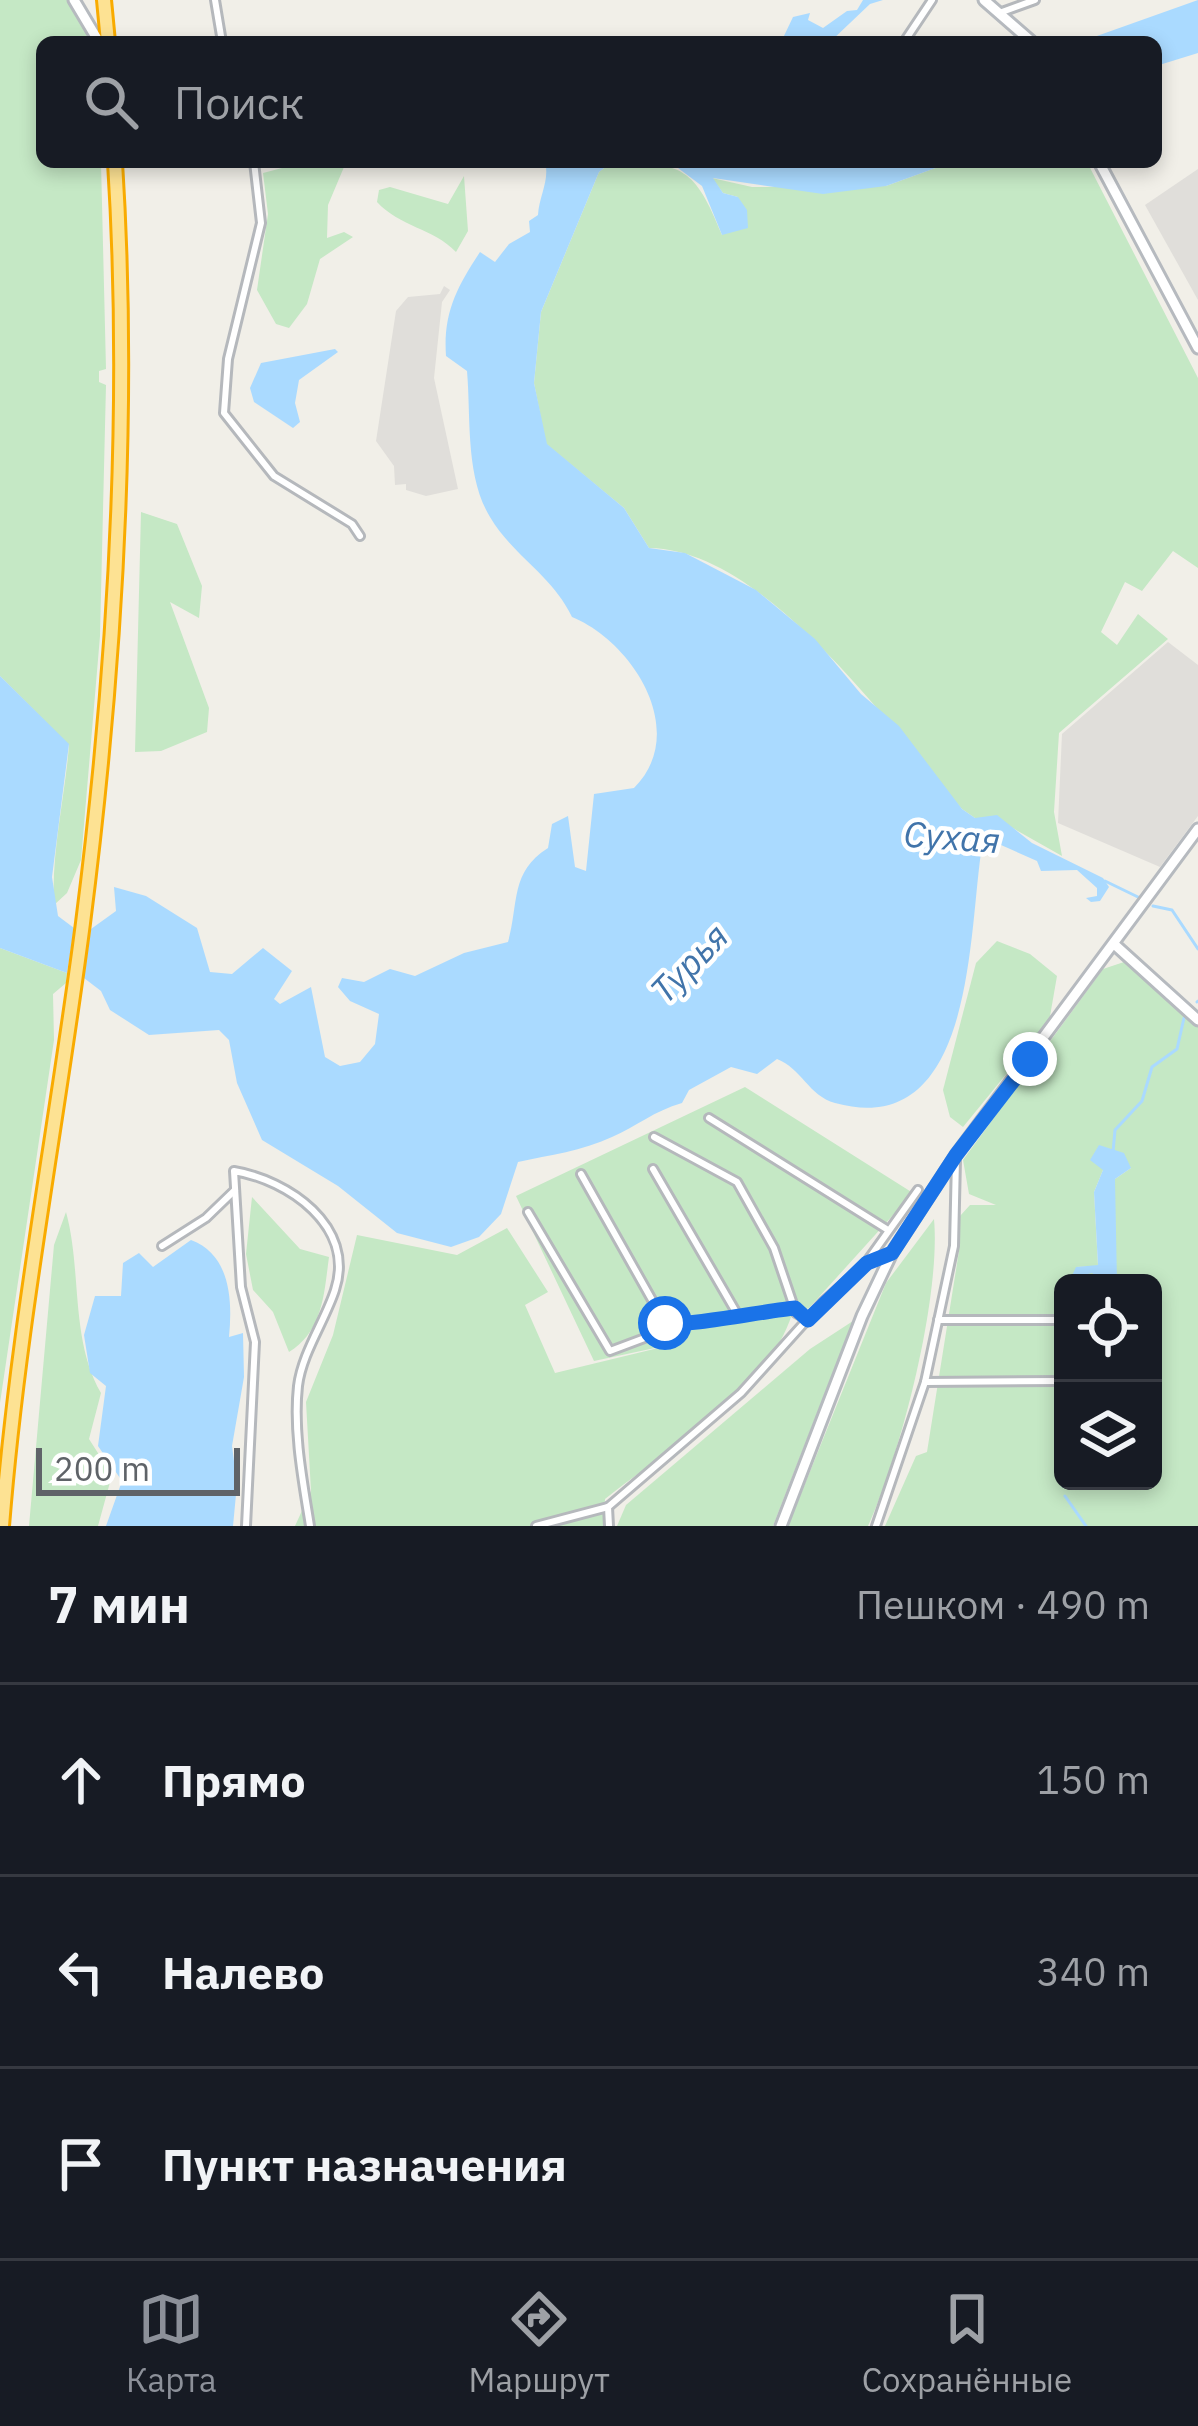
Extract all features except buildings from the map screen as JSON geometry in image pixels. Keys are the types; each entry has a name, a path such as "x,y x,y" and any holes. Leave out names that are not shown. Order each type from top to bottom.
{"highway":[{"path":"104,36 108,0"},
{"path":"2,1526 83,920 113,619 121,369 115,168"}],"main road":[{"path":"74,0 102,36"},
{"path":"984,0 1026,36"},
{"path":"1102,168 1198,348"},
{"path":"782,1526 853,1336 892,1253 956,1155 1198,829"},
{"path":"1114,944 1198,1020"}],"street":[{"path":"215,0 221,36"},
{"path":"908,36 932,0"},
{"path":"1002,12 1035,0"},
{"path":"255,168 261,223 228,359 224,413 274,476 352,524 360,536"},
{"path":"709,1118 888,1230"},
{"path":"655,1137 737,1182 775,1248 795,1308 808,1320"},
{"path":"876,1526 925,1382 954,1246 956,1155"},
{"path":"652,1169 736,1312"},
{"path":"246,1526 256,1342 241,1287 234,1171 280,1185 312,1207 339,1258 336,1286 298,1382 310,1526"},
{"path":"581,1174 665,1323 680,1327 736,1312 795,1308"},
{"path":"162,1246 235,1190"},
{"path":"536,1526 608,1507 741,1393 867,1263 918,1190"},
{"path":"528,1212 610,1351 638,1343 665,1323"},
{"path":"867,1263 892,1253"},
{"path":"938,1320 1054,1320"},
{"path":"925,1382 1054,1381"},
{"path":"608,1507 609,1526"}],"shaded area":[{"path":"1198,169 1198,300 1145,205"},
{"path":"444,286 450,290 442,302 434,378 458,489 426,496 406,490 406,484 395,485 394,466 376,441 396,311 408,297 440,294"},
{"path":"1168,642 1198,665 1198,816 1160,867 1058,823 1062,734"}],"green space":[{"path":"0,0 69,0 87,36 36,36 36,168 101,168 106,369 99,371 99,382 106,385 100,636 81,860 67,893 54,905 56,845 69,745 0,676"},
{"path":"282,168 344,168 328,205 327,238 344,232 353,237 320,259 307,304 289,328 276,324 257,290 268,214 263,173"},
{"path":"604,168 673,168 684,173 703,195 722,235 738,197 723,193 712,178 752,187 886,186 936,168 1090,168 1198,378 1198,568 1173,551 1142,591 1125,582 1101,632 1117,645 1138,614 1168,639 1059,733 1054,812 1062,856 1002,822 975,818 962,809 862,691 780,610 737,578 693,556 649,548 624,508 546,444 534,383 541,312"},
{"path":"464,176 468,231 456,252 377,202 379,190 390,187 448,204"},
{"path":"141,512 177,524 202,586 199,618 170,602 209,708 207,732 161,751 135,752"},
{"path":"997,941 1030,954 1057,976 1049,1022 963,1127 950,1117 943,1090 976,963"},
{"path":"0,948 67,973 66,983 53,994 54,1040 0,1403"},
{"path":"1124,962 1198,1027 1198,1526 885,1526 916,1456 927,1452 959,1251 960,1216 970,1205 996,1205 969,1194 963,1160 1103,969"},
{"path":"745,1087 913,1193 809,1308 792,1314 779,1343 738,1394 605,1499 604,1526 295,1526 311,1491 306,1402 333,1335 357,1235 457,1255 507,1228 548,1292 525,1305 555,1373 683,1342 594,1361 516,1196"},
{"path":"252,1197 300,1249 329,1257 315,1322 289,1352 273,1312 253,1290 246,1254"},
{"path":"66,1212 85,1351 101,1393 89,1439 112,1475 98,1526 29,1526 54,1245"},
{"path":"934,1219 931,1290 916,1374 868,1526 788,1526 886,1283"},
{"path":"853,1321 773,1526 617,1526 626,1505 810,1349"}],"water":[{"path":"863,0 883,0 870,4 836,36 784,36 793,17 810,13 808,20 823,28 847,11 857,10"},
{"path":"1198,0 1198,53 1162,64 1162,36 1097,36"},
{"name":"Турья","path":"604,168 541,312 534,383 547,444 624,508 649,548 685,553 756,590 815,639 861,694 899,726 962,809 975,818 997,815 1032,843 1103,878 1109,887 1100,901 1091,902 1086,898 1097,896 1097,888 1077,870 1041,871 1037,861 992,841 982,846 967,975 956,1021 940,1061 915,1091 881,1107 835,1103 777,1059 757,1074 731,1067 689,1090 682,1103 612,1137 518,1162 501,1214 479,1237 451,1247 397,1233 338,1186 262,1140 237,1083 229,1040 219,1030 149,1035 110,1010 101,991 84,978 91,929 116,911 114,887 146,896 197,928 210,972 232,974 263,948 292,971 274,999 280,1004 311,987 325,1057 340,1066 360,1062 375,1044 379,1014 350,1001 338,987 342,978 364,982 390,969 415,976 464,953 508,942 522,878 548,848 552,824 568,816 575,867 586,871 594,794 634,788 650,766 657,741 655,716 633,667 615,646 572,617 554,589 510,543 482,501 473,465 467,371 446,356 449,313 458,289 480,252 495,262 509,244 530,232 529,221 538,215 546,169"},
{"path":"678,168 936,168 886,186 823,194 713,178 723,193 738,197 747,210 748,228 722,235 702,186"},
{"path":"338,352 299,380 295,403 300,422 293,428 254,402 250,388 261,363"},
{"path":"0,676 69,744 52,877 58,916 74,928 67,973 0,948"},
{"path":"1099,1145 1124,1153 1131,1168 1115,1179 1117,1274 1073,1274 1076,1267 1098,1265 1094,1192 1103,1170 1090,1160"},
{"path":"191,1240 214,1255 221,1266 230,1307 229,1337 243,1333 244,1377 232,1446 237,1484 233,1526 106,1526 122,1481 98,1446 106,1386 90,1373 84,1335 95,1296 121,1296 123,1263 139,1253 153,1267"}],"waterway":[{"name":"Сухая","path":"1105,881 1140,898"},
{"name":"Сухая","path":"1153,906 1172,910 1198,949"},
{"name":"Сухая","path":"1113,1152 1115,1130 1142,1101 1152,1067 1177,1049 1184,1018"},
{"name":"Сухая","path":"1065,1496 1086,1526"}],"route":[{"path":"665,1323 680,1327 736,1312 795,1308 808,1320 867,1263 892,1253 956,1155 1030,1059"}]}
